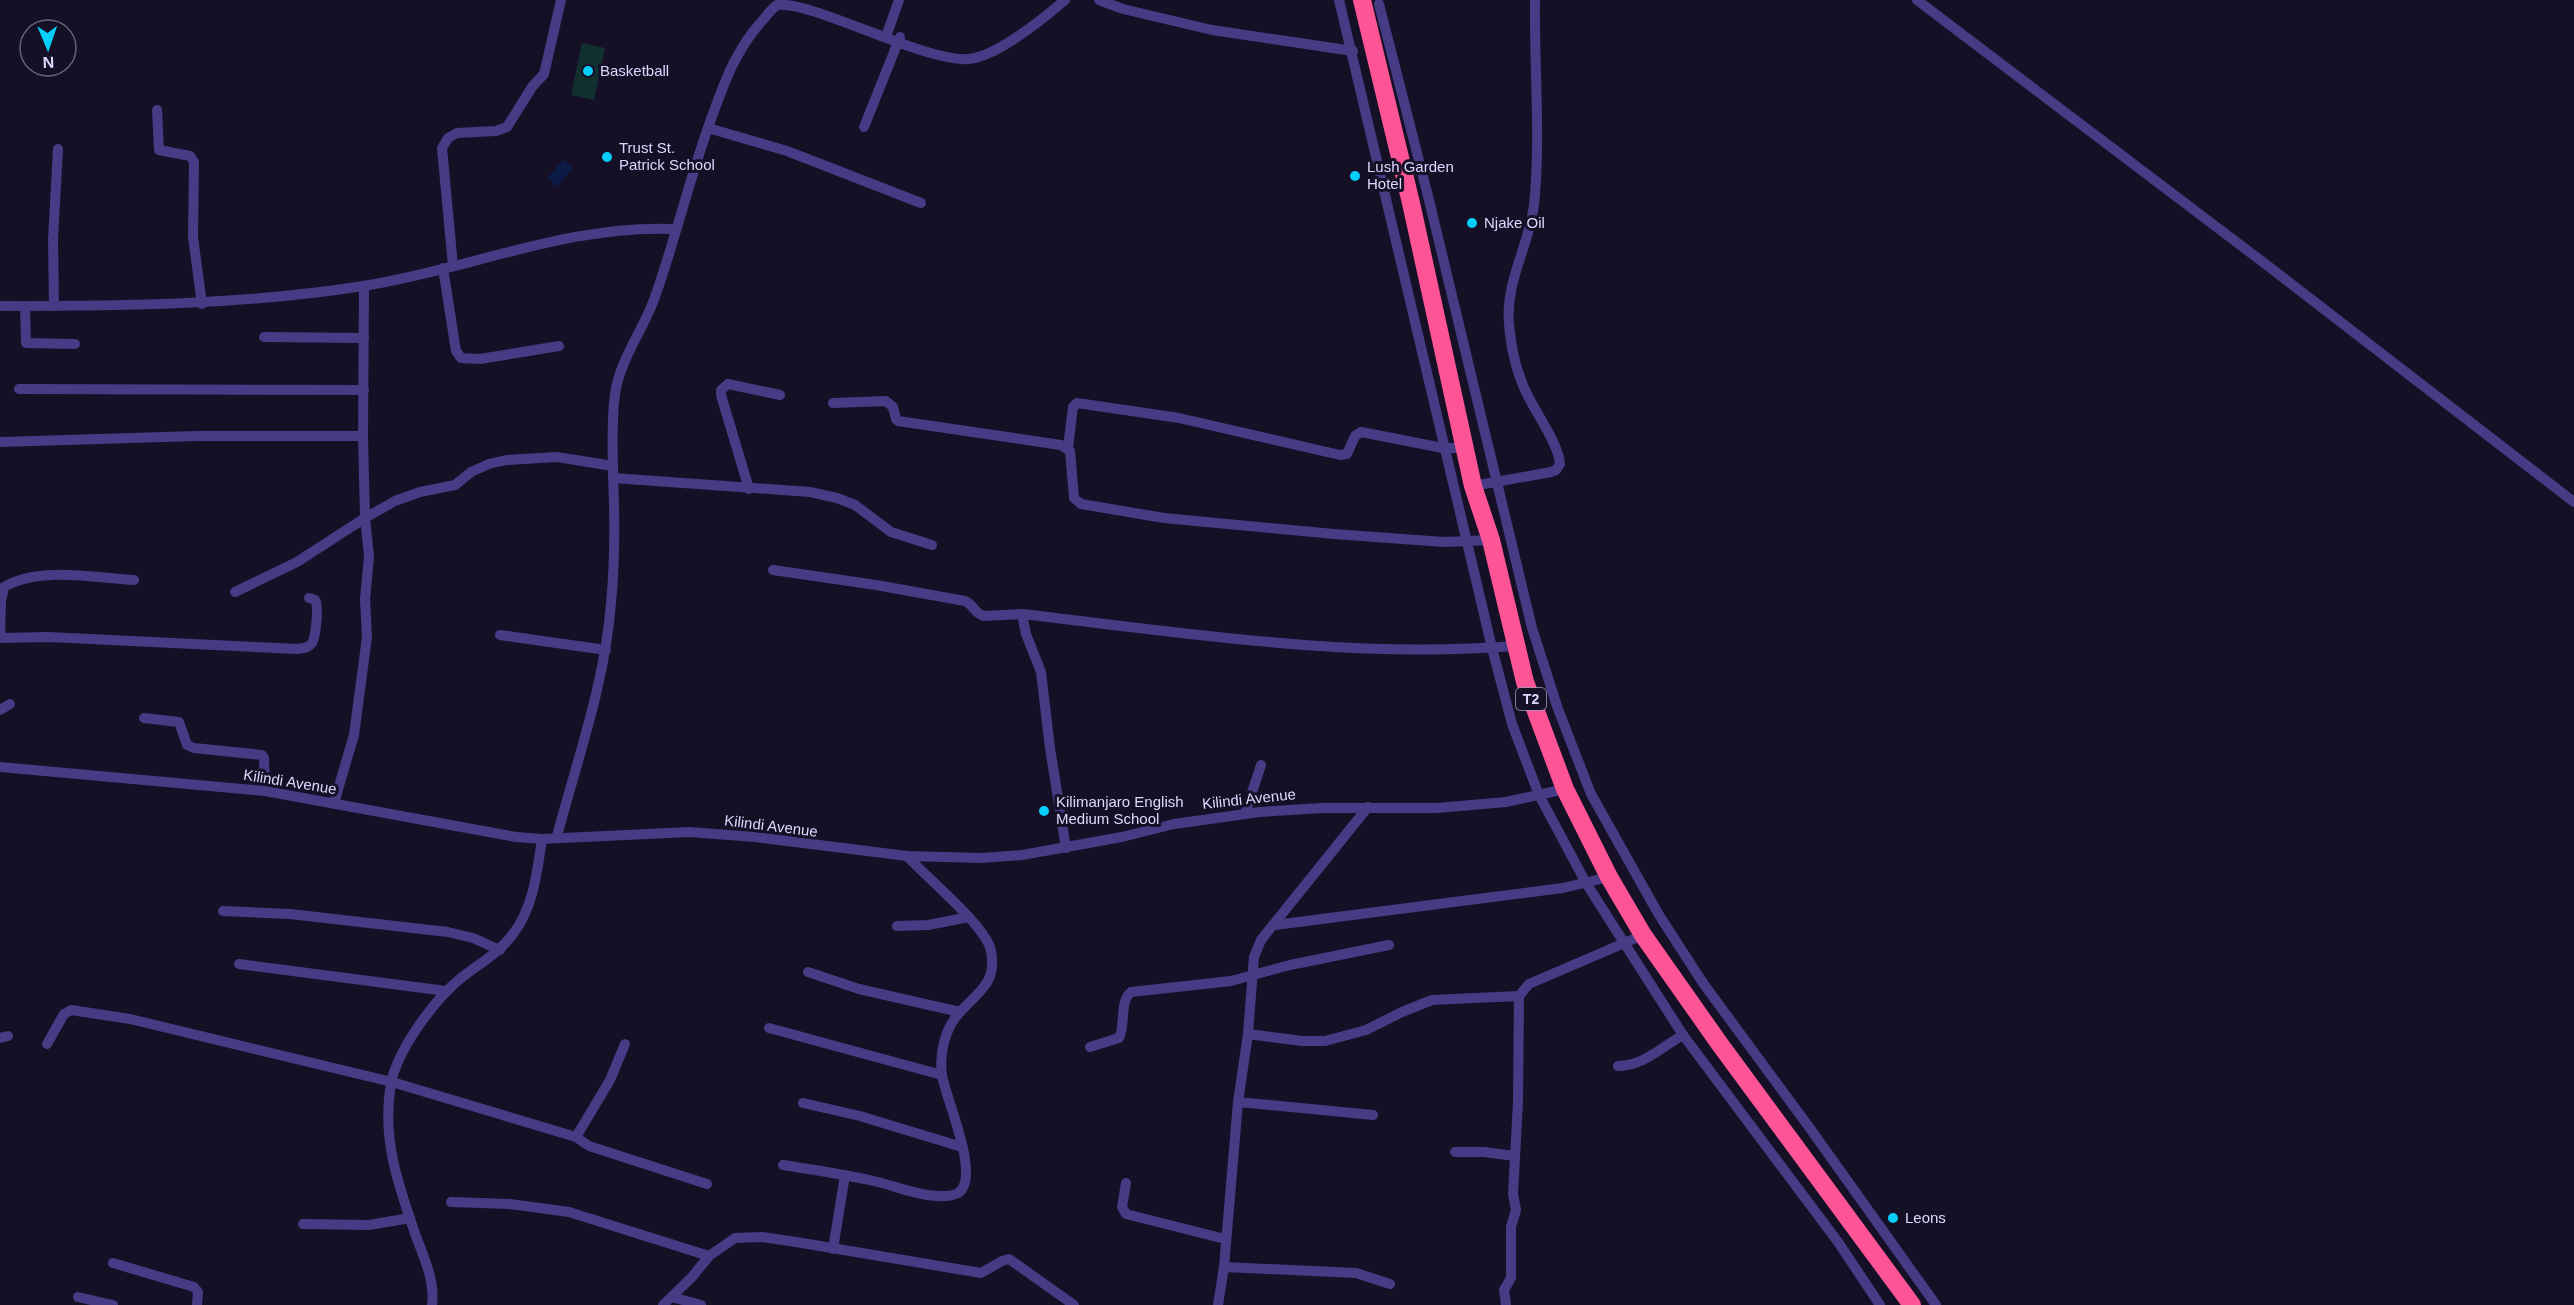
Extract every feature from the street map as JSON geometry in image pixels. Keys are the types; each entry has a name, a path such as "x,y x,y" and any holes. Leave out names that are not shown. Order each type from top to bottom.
{"highway":[{"name":"T2","path":"1370,2 1473,486 1491,540 1525,682 1565,789 1609,877 1643,935 1719,1043 1912,1305"}],"street":[{"path":"559,346 480,359 461,358 456,351 448,267 442,148 445,142 457,133 502,130 507,127 532,87 544,74 561,0"},
{"path":"888,31 899,0"},
{"path":"557,836 606,650 612,582 613,415 618,381 656,296 708,128 736,55 779,2 812,3 840,11 949,58 976,58 1013,39 1065,0"},
{"path":"1099,0 1123,9 1212,30 1353,51"},
{"path":"1339,0 1353,51 1443,448 1492,648 1512,724 1539,795 1586,883 1683,1035 1831,1233 1880,1305"},
{"path":"1473,486 1554,471 1560,462 1557,449 1519,377 1508,315 1510,291 1531,224 1535,188 1535,0"},
{"path":"1917,0 2574,502"},
{"path":"1370,2 1430,200 1498,481 1517,570 1546,675 1581,771 1604,820 1659,915 1703,982 1936,1305"},
{"path":"864,127 900,37"},
{"path":"157,110 159,150 190,156 194,162 193,237 202,304"},
{"path":"708,128 787,151 921,203"},
{"path":"54,306 53,240 58,149"},
{"path":"0,306 202,304 364,286 587,235 652,228 675,229"},
{"path":"334,803 351,752 360,703 367,637 365,599 369,556 365,518 363,436 364,286"},
{"path":"26,306 26,344 75,344"},
{"path":"264,337 364,338"},
{"path":"749,489 721,390 728,384 780,395"},
{"path":"19,389 140,392 206,389 364,390"},
{"path":"833,403 886,401 893,407 898,421 1003,435 1068,448"},
{"path":"1464,448 1443,448 1361,432 1354,436 1347,454 1340,455 1179,418 1077,403 1073,407 1068,448 1072,458 1074,498 1080,504 1164,518 1396,539 1466,542 1491,540"},
{"path":"0,442 197,436 363,436"},
{"path":"235,592 297,562 395,501 420,492 455,485 471,472 497,461 556,457 613,466"},
{"path":"614,478 810,492 837,498 855,506 891,532 932,544"},
{"path":"773,570 964,601 970,603 979,615 984,616 1022,614 1188,634 1321,646 1461,651 1515,646"},
{"path":"134,580 44,575 18,578 2,586 0,638 48,637 307,648 312,643 318,606 315,600 309,598"},
{"path":"1022,614 1026,634 1041,672 1066,848"},
{"path":"500,635 606,650"},
{"path":"0,710 10,704"},
{"path":"144,718 179,722 188,745 194,748 262,755 265,791"},
{"path":"1245,814 1261,765"},
{"name":"Kilindi Avenue","path":"0,767 265,791 482,832 542,839 557,836 689,832 755,837 907,856 982,858 1066,848 1174,824 1245,814 1293,809 1437,808 1506,802 1565,789"},
{"path":"1218,1305 1224,1267 1238,1102 1248,1034 1254,957 1262,940 1368,807"},
{"path":"432,1305 431,1281 400,1194 390,1153 388,1115 392,1082 416,1030 446,991 500,950 525,915 534,890 542,839"},
{"path":"783,1165 845,1175 926,1195 954,1195 961,1191 965,1181 962,1147 942,1076 943,1044 950,1025 986,987 992,961 991,948 985,936 969,917 907,856"},
{"path":"1275,925 1586,883 1609,877"},
{"path":"223,911 290,914 426,929 473,938 500,950"},
{"path":"897,926 928,925 969,917"},
{"path":"1506,1305 1504,1290 1511,1278 1511,1227 1516,1210 1513,1194 1519,996 1529,984 1643,935"},
{"path":"1090,1047 1119,1038 1123,1029 1126,997 1131,992 1231,981 1253,974 1389,945"},
{"path":"239,964 392,982 446,991"},
{"path":"808,972 859,989 960,1012"},
{"path":"1248,1034 1302,1041 1325,1041 1366,1030 1432,1000 1519,996"},
{"path":"47,1044 64,1014 71,1010 78,1009 130,1019 392,1082 576,1137 589,1146 707,1184"},
{"path":"769,1028 942,1076"},
{"path":"1618,1066 1632,1066 1646,1061 1683,1035"},
{"path":"576,1137 610,1080 625,1044"},
{"path":"1238,1102 1373,1115"},
{"path":"803,1103 860,1116 962,1147"},
{"path":"1455,1152 1484,1152 1515,1156"},
{"path":"833,1249 845,1175"},
{"path":"1126,1183 1122,1207 1126,1214 1225,1239"},
{"path":"451,1202 510,1204 569,1212 709,1256"},
{"path":"303,1224 369,1225 410,1218"},
{"path":"668,1301 709,1256 735,1238 747,1237 981,1273 1010,1259 1074,1305"},
{"path":"113,1263 194,1287 198,1292 197,1305"},
{"path":"1224,1267 1356,1272 1390,1284"},
{"path":"78,1297 113,1305"},
{"path":"668,1301 700,1305"}],"green space":[{"name":"Basketball","path":"582,43 605,48 594,100 571,95"}],"water":[{"path":"563,160 573,168 557,187 547,178"}],"place":[{"name":"Basketball","path":"588,71"},
{"name":"Trust St. Patrick School","path":"607,157"},
{"name":"Lush Garden Hotel","path":"1355,176"},
{"name":"Njake Oil","path":"1472,223"},
{"name":"Kilimanjaro English Medium School","path":"1044,811"},
{"name":"Leons","path":"1893,1218"}]}
